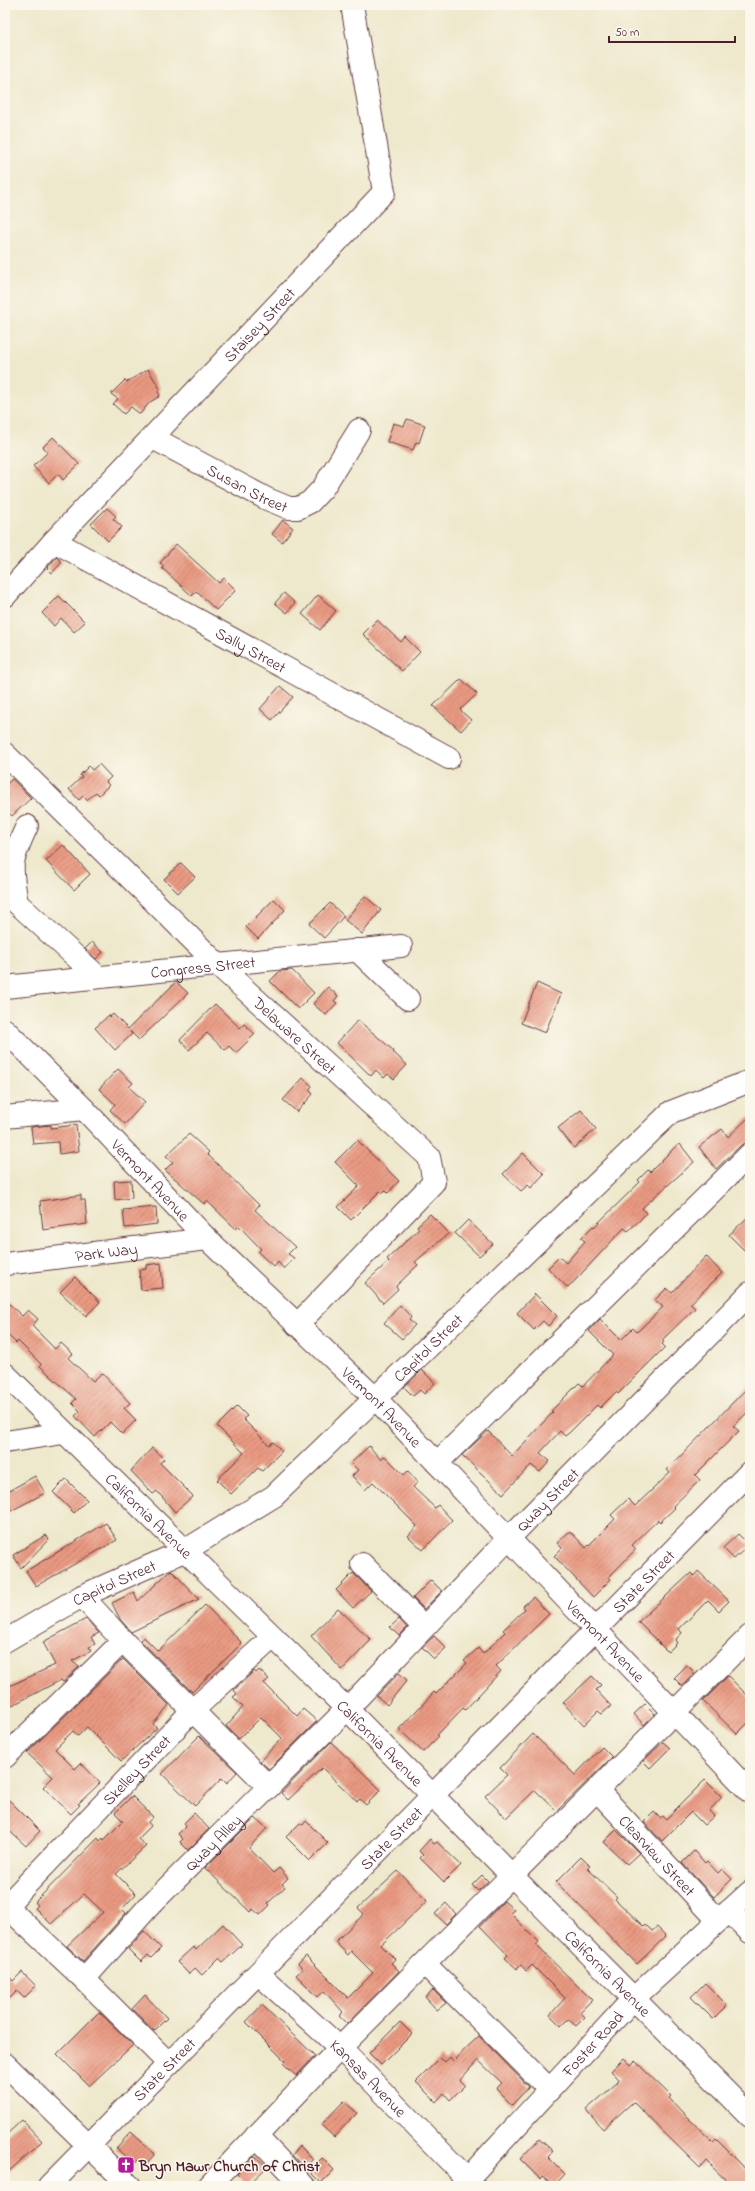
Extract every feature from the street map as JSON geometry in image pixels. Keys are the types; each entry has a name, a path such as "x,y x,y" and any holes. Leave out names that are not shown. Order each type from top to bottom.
{"street":[{"name":"Staisey Street","path":"5,596 54,541 384,192 352,5"},
{"name":"Susan Street","path":"152,438 267,499 289,508 298,508 310,502 323,488 359,430"},
{"name":"Sally Street","path":"54,541 449,758"},
{"name":"Delaware Street","path":"5,754 217,964 429,1157 434,1182 297,1325"},
{"path":"28,826 13,857 11,871 11,896 98,977"},
{"name":"Congress Street","path":"5,987 401,946"},
{"path":"358,950 408,999"},
{"name":"Vermont Avenue","path":"5,1030 84,1109 207,1239 376,1398 594,1630 750,1792"},
{"name":"Capitol Street","path":"5,1641 82,1596 186,1550 274,1496 671,1112 750,1081"},
{"path":"5,1117 84,1109"},
{"path":"437,1463 750,1154"},
{"name":"Park Way","path":"5,1264 207,1239"},
{"name":"Quay Street","path":"347,1709 509,1538 750,1293"},
{"name":"California Avenue","path":"5,1374 63,1433 186,1550 347,1709 750,2116"},
{"path":"5,1442 63,1433"},
{"name":"State Street","path":"49,2186 259,1974 750,1472"},
{"path":"362,1564 424,1627"},
{"path":"82,1596 123,1641 269,1787"},
{"path":"209,2186 340,2048 750,1636"},
{"name":"Skelley Street","path":"5,1906 193,1710 273,1637"},
{"path":"5,1757 123,1641"},
{"name":"Quay Alley","path":"84,1978 151,1904 347,1709"},
{"name":"Clearview Street","path":"597,1790 724,1916 750,1932"},
{"name":"Foster Road","path":"468,2184 549,2089 634,1998 750,1892"},
{"path":"5,1906 84,1978 169,2064"},
{"path":"425,1964 549,2089"},
{"name":"Kansas Avenue","path":"259,1974 340,2048 468,2184"},
{"path":"5,2064 89,2144 130,2186"},
{"path":"256,2136 304,2186"}],"building":[{"path":"148,369 160,389 158,391 160,396 150,402 140,414 131,407 124,414 113,404 118,399 111,394 125,380 127,382"},
{"path":"407,419 425,425 419,443 416,442 413,450 387,442 393,423 404,426"},
{"path":"53,437 79,464 63,480 58,474 49,483 33,466 48,452 43,447"},
{"path":"107,508 116,516 113,519 122,527 108,541 91,524"},
{"path":"283,520 293,528 282,542 272,534"},
{"path":"176,544 219,583 224,578 236,590 216,610 196,591 192,596 162,568 164,566 160,563"},
{"path":"57,557 62,562 52,573 47,568"},
{"path":"284,593 295,603 287,613 275,603"},
{"path":"318,595 336,611 320,630 302,614"},
{"path":"59,596 85,622 74,632 61,618 54,626 42,613"},
{"path":"377,620 401,642 405,637 420,652 402,671 363,634"},
{"path":"461,679 477,694 460,710 471,720 461,731 433,706"},
{"path":"280,686 293,697 272,720 260,709"},
{"path":"99,764 111,777 106,782 109,785 99,795 96,792 87,800 83,796 79,800 69,789 82,777 80,775 89,766 92,770"},
{"path":"12,779 31,798 12,816 5,809 5,786"},
{"path":"63,845 90,874 74,890 46,861"},
{"path":"181,863 195,877 178,893 164,879"},
{"path":"365,896 381,910 362,934 345,920"},
{"path":"274,899 285,910 258,939 246,927"},
{"path":"330,903 344,916 324,938 309,924"},
{"path":"92,942 103,952 96,959 85,949"},
{"path":"292,970 314,993 298,1009 270,981 280,971"},
{"path":"176,982 188,993 139,1040 130,1031 132,1034 115,1050 95,1028 109,1015 110,1017 113,1014 128,1029"},
{"path":"537,983 561,994 545,1033 521,1023"},
{"path":"328,987 338,996 334,1001 337,1003 326,1015 313,1004"},
{"path":"215,1004 240,1028 244,1024 255,1034 236,1053 229,1046 225,1050 207,1033 189,1050 180,1040"},
{"path":"358,1020 394,1051 393,1052 407,1065 394,1079 388,1074 384,1078 376,1070 371,1076 337,1043"},
{"path":"118,1069 133,1083 129,1087 145,1102 125,1124 110,1110 115,1104 99,1089"},
{"path":"303,1078 312,1086 309,1090 313,1094 297,1112 283,1100"},
{"path":"581,1110 596,1129 574,1148 558,1128"},
{"path":"750,1116 750,1142 741,1145 716,1169 699,1147 722,1129 728,1137"},
{"path":"51,1125 51,1128 76,1125 79,1151 59,1154 58,1142 33,1144 31,1127"},
{"path":"189,1134 209,1152 207,1154 259,1205 255,1210 295,1247 288,1254 294,1258 284,1269 278,1262 274,1267 258,1252 261,1249 239,1226 236,1229 207,1201 204,1204 165,1170 173,1162 166,1156"},
{"path":"357,1140 399,1181 388,1193 385,1190 382,1193 380,1191 351,1220 338,1207 359,1186 335,1162"},
{"path":"680,1144 694,1162 642,1208 646,1213 640,1220 628,1231 624,1228 568,1288 548,1268 559,1257 566,1263 585,1241 581,1238 640,1182 638,1180 648,1170 650,1172 675,1147"},
{"path":"523,1153 544,1174 531,1188 528,1185 521,1191 503,1174"},
{"path":"131,1180 132,1198 115,1200 114,1181"},
{"path":"81,1195 81,1200 85,1200 87,1224 43,1230 40,1201"},
{"path":"156,1207 157,1224 125,1228 123,1210"},
{"path":"430,1214 449,1233 415,1262 418,1265 396,1286 398,1289 383,1303 365,1283 389,1261 387,1259 419,1229 417,1226"},
{"path":"750,1215 750,1256 729,1235"},
{"path":"468,1220 493,1244 479,1256 455,1233"},
{"path":"706,1256 722,1273 690,1304 695,1308 662,1340 664,1342 662,1344 665,1347 618,1394 616,1392 600,1408 597,1405 565,1436 560,1431 540,1453 550,1461 540,1472 531,1465 503,1494 462,1455 488,1431 512,1456 553,1412 551,1411 579,1383 583,1386 613,1355 589,1331 600,1319 621,1340 633,1328 637,1332 663,1307 655,1300 667,1288 672,1293"},
{"path":"161,1263 163,1288 141,1290 139,1270 146,1269 146,1265"},
{"path":"75,1277 100,1302 86,1316 60,1292"},
{"path":"535,1294 557,1316 548,1326 543,1321 534,1330 517,1313"},
{"path":"5,1300 22,1316 28,1310 38,1319 32,1326 55,1349 61,1343 73,1354 68,1358 93,1381 102,1373 130,1403 124,1408 136,1420 122,1434 110,1422 95,1437 75,1416 80,1411 72,1403 76,1399 40,1366 41,1364 18,1341 16,1343 5,1332"},
{"path":"400,1305 411,1317 409,1320 415,1325 402,1339 384,1323"},
{"path":"422,1370 435,1383 424,1394 420,1390 413,1396 404,1387"},
{"path":"750,1385 750,1410 733,1426 739,1431 695,1475 700,1480 673,1506 675,1508 660,1522 658,1520 632,1545 636,1549 609,1577 611,1579 593,1597 554,1556 562,1548 557,1543 570,1531 586,1548 615,1519 611,1515 628,1499 635,1506 670,1473 667,1470"},
{"path":"237,1406 247,1416 243,1419 269,1445 273,1442 282,1451 262,1471 258,1468 231,1494 217,1480 244,1453 217,1426"},
{"path":"369,1446 381,1460 385,1456 404,1475 408,1471 418,1482 413,1487 435,1508 438,1505 452,1520 423,1550 408,1536 417,1526 373,1482 365,1490 352,1476 358,1470 351,1463"},
{"path":"152,1448 164,1459 160,1463 193,1496 175,1512 157,1491 153,1494 131,1471"},
{"path":"35,1476 45,1493 5,1514 5,1493"},
{"path":"66,1479 87,1500 74,1513 53,1492"},
{"path":"106,1523 117,1540 36,1586 26,1571"},
{"path":"738,1534 749,1545 734,1559 723,1548"},
{"path":"46,1535 49,1539 21,1568 13,1555"},
{"path":"171,1570 199,1599 131,1632 120,1619 112,1603 134,1592 138,1601"},
{"path":"698,1571 729,1601 719,1611 708,1600 679,1629 682,1633 675,1640 677,1643 668,1652 638,1622 691,1573 694,1576"},
{"path":"353,1573 371,1591 353,1608 336,1590"},
{"path":"431,1580 442,1591 424,1609 413,1598"},
{"path":"533,1597 549,1614 496,1666 501,1671 465,1710 463,1708 437,1735 439,1736 423,1752 399,1729 434,1692 436,1694 467,1663 464,1661 478,1648 483,1654 505,1632 503,1630 525,1609 523,1606"},
{"path":"205,1605 242,1643 192,1692 140,1640 144,1637 158,1651"},
{"path":"338,1608 371,1640 342,1670 311,1636"},
{"path":"86,1619 99,1633 91,1637 95,1644 89,1647 91,1651 72,1661 79,1667 63,1682 61,1680 5,1709 5,1688 55,1665 43,1642"},
{"path":"399,1619 407,1628 399,1636 390,1627"},
{"path":"434,1636 446,1648 434,1659 422,1647"},
{"path":"123,1659 169,1705 153,1724 157,1728 121,1761 87,1727 78,1736 73,1731 55,1749 75,1769 81,1763 100,1783 78,1804 80,1805 71,1814 43,1787 53,1777 27,1753"},
{"path":"687,1665 695,1673 682,1686 674,1678"},
{"path":"259,1670 269,1679 264,1683 297,1716 303,1709 317,1721 269,1769 260,1761 282,1738 261,1717 239,1739 226,1726 243,1707 233,1697 237,1694 234,1690 254,1671 256,1673"},
{"path":"399,1673 407,1680 387,1705 377,1696"},
{"path":"592,1676 601,1685 596,1690 611,1706 602,1714 598,1711 584,1725 563,1703"},
{"path":"728,1676 750,1698 750,1721 737,1734 703,1701"},
{"path":"645,1704 655,1714 644,1725 634,1714"},
{"path":"533,1734 575,1775 602,1747 612,1757 557,1811 535,1790 506,1818 485,1796 507,1775 500,1768"},
{"path":"199,1736 237,1772 227,1783 222,1778 195,1806 162,1774"},
{"path":"331,1742 381,1790 366,1805 360,1799 357,1801 322,1768 288,1800 281,1793"},
{"path":"663,1742 670,1748 650,1768 643,1761"},
{"path":"705,1780 722,1797 709,1811 714,1816 704,1825 691,1812 662,1841 644,1822 654,1812 660,1818 663,1816 666,1819"},
{"path":"5,1796 40,1831 26,1846 5,1827"},
{"path":"132,1796 153,1817 148,1822 151,1826 138,1839 146,1846 116,1874 136,1894 122,1909 126,1913 83,1961 67,1946 103,1912 84,1894 51,1924 35,1908 38,1905 35,1902 98,1838 100,1841 103,1838 104,1840 123,1821 115,1813"},
{"path":"194,1813 209,1829 188,1850 180,1842 183,1839 178,1834 186,1826 184,1823"},
{"path":"255,1818 267,1828 249,1848 273,1873 279,1868 288,1878 282,1884 285,1887 268,1903 270,1905 260,1915 253,1909 250,1912 205,1868"},
{"path":"306,1821 328,1843 310,1861 286,1837 300,1823 303,1825"},
{"path":"616,1830 639,1853 627,1864 604,1842"},
{"path":"430,1839 434,1844 437,1842 461,1865 444,1882 420,1858 423,1855 419,1851"},
{"path":"694,1851 705,1863 707,1861 718,1873 722,1869 732,1879 714,1897 682,1863"},
{"path":"581,1857 590,1866 587,1868 617,1897 615,1899 643,1926 645,1924 652,1931 657,1927 666,1936 637,1964 556,1882"},
{"path":"398,1871 427,1901 381,1945 395,1959 391,1963 399,1971 347,2024 339,2016 343,2012 324,1991 318,1997 296,1975 303,1969 298,1964 306,1956 348,1998 373,1973 351,1951 348,1955 335,1942 364,1914 358,1908"},
{"path":"482,1875 488,1881 478,1891 472,1885"},
{"path":"504,1901 514,1910 510,1913 539,1942 536,1945 592,2000 580,2012 585,2017 576,2026 568,2019 561,2026 550,2015 565,1998 532,1965 526,1971 521,1965 517,1969 505,1958 508,1955 480,1926"},
{"path":"446,1903 456,1914 446,1924 435,1914"},
{"path":"223,1924 242,1945 223,1962 219,1958 202,1975 195,1968 189,1974 177,1962 193,1947 196,1950"},
{"path":"144,1931 161,1948 151,1958 148,1955 141,1962 128,1949"},
{"path":"5,1972 13,1981 22,1972 36,1986 24,1998 17,1991 5,2003"},
{"path":"705,1983 727,2005 713,2019 691,1997"},
{"path":"433,1990 446,2003 437,2010 425,1997"},
{"path":"145,1995 167,2018 154,2031 132,2009"},
{"path":"262,2005 315,2056 296,2076 283,2063 285,2061 246,2022"},
{"path":"99,2012 133,2045 89,2086 57,2054"},
{"path":"400,2022 412,2034 381,2065 369,2053"},
{"path":"479,2036 529,2087 512,2105 496,2089 502,2083 478,2060 460,2080 465,2085 450,2100 444,2093 436,2102 416,2082 440,2058 445,2062 450,2057 453,2061"},
{"path":"624,2058 631,2065 635,2061 671,2096 669,2098 685,2115 713,2142 716,2139 741,2164 750,2175 750,2186 732,2186 706,2161 700,2168 633,2102 603,2129 586,2110 618,2082 619,2079 611,2071"},
{"path":"344,2101 357,2113 334,2137 321,2125"},
{"path":"22,2120 42,2141 5,2175 5,2136"},
{"path":"131,2132 155,2154 144,2166 138,2160 134,2164 116,2148"},
{"path":"539,2139 553,2151 548,2157 565,2174 554,2186 542,2177 540,2179 520,2159"},
{"path":"300,2146 313,2159 304,2168 292,2155"},
{"path":"255,2156 267,2167 248,2185 237,2174"},
{"path":"322,2158 334,2170 321,2183 309,2171"}],"place":[{"name":"Bryn Mawr Church of Christ","path":"126,2165"}]}
